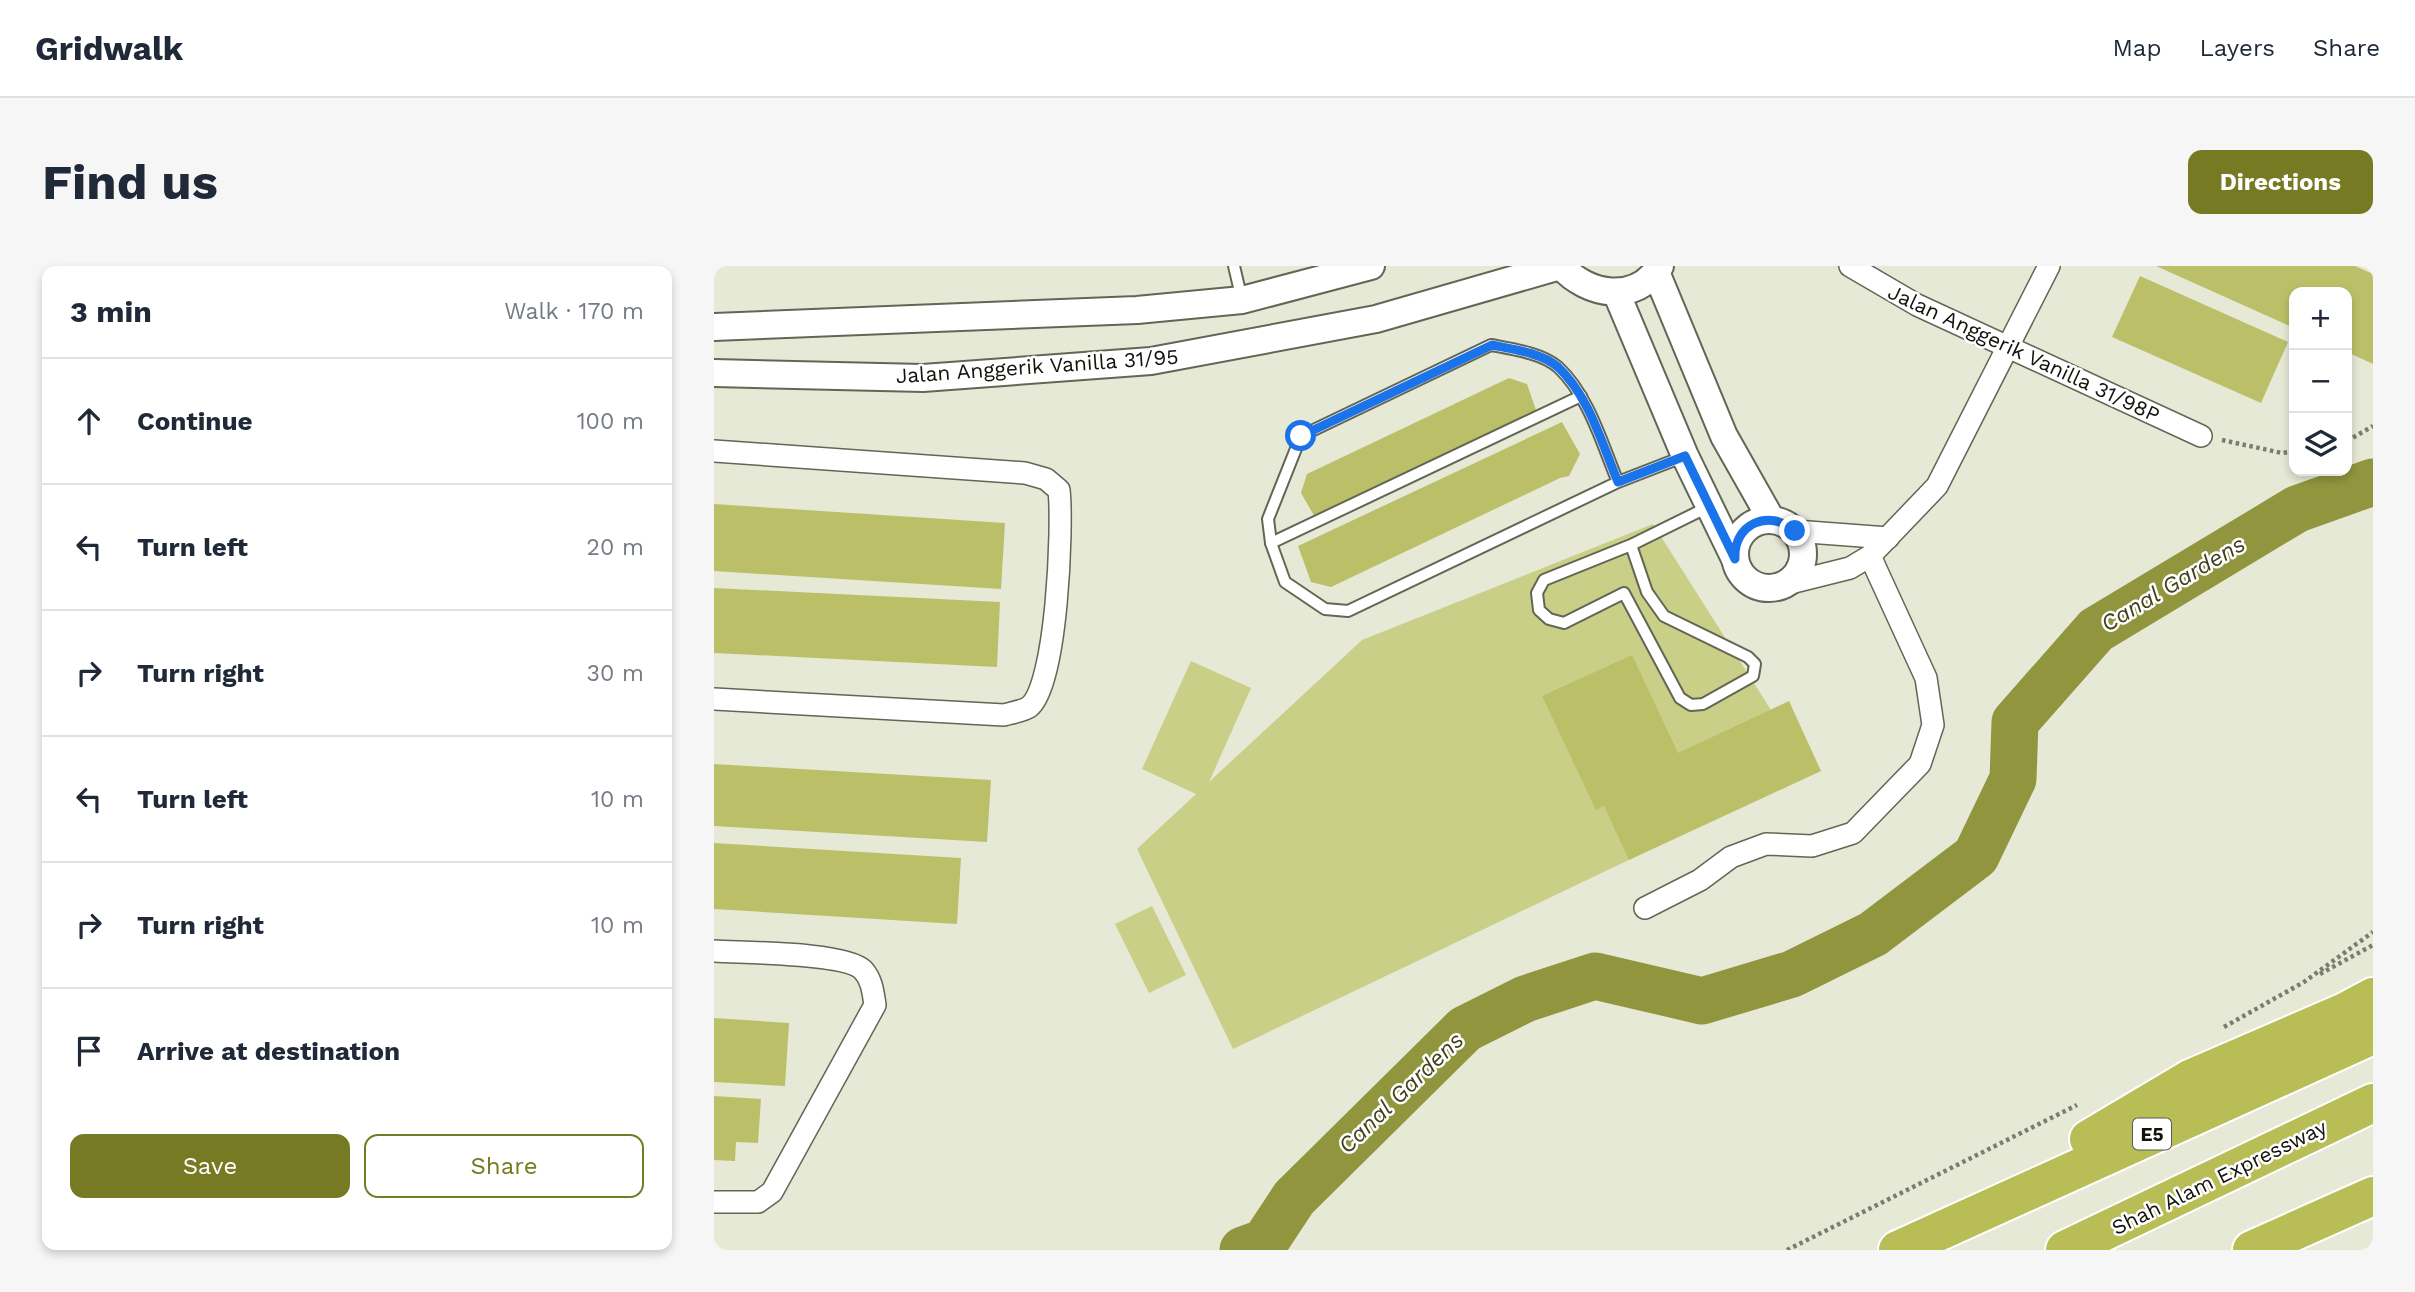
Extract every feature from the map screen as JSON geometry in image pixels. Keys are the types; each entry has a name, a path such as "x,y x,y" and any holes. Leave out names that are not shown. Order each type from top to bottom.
{"highway":[{"path":"1914,1242 2190,1079 2373,997"},
{"name":"E5","path":"1914,1242 2373,1035"},
{"name":"Shah Alam Expressway","path":"2065,1250 2373,1103"},
{"path":"2252,1250 2373,1196"}],"street":[{"path":"714,327 1123,311 1242,300 1371,266"},
{"path":"1561,266 1585,286 1616,292 1645,282 1658,269 1724,436 1771,519"},
{"name":"Jalan Anggerik Vanilla 31/95","path":"714,373 923,378 1151,361 1376,319 1561,266"},
{"name":"Jalan Anggerik Vanilla 31/98P","path":"1850,266 1917,304 2201,436"},
{"path":"1888,538 1795,531 1780,521 1761,520 1743,531 1734,549 1735,559 1738,570 1754,585 1776,587 1850,568 1870,556 1888,538 1937,486 2049,266"},
{"path":"1616,292 1685,456 1735,559"},
{"path":"714,451 1025,473 1046,480 1059,490 1062,514 1051,654 1044,684 1030,707 1003,716 714,699"},
{"path":"1786,584 1796,577 1804,554 1795,531"},
{"path":"1645,908 1700,880 1731,857 1766,844 1812,846 1853,833 1920,764 1933,725 1926,678 1870,556"},
{"path":"714,951 838,958 862,969 873,986 875,1005 772,1192 758,1202 719,1203"}],"lane":[{"path":"1234,266 1242,300"},
{"path":"1618,482 1581,396 1557,365 1521,351 1492,345 1301,436 1268,519 1271,542 1285,582 1325,608 1348,611 1618,482 1685,456"},
{"path":"1271,542 1581,396"},
{"path":"1644,584 1564,623 1549,619 1539,610 1536,593 1544,580 1560,572 1631,545 1710,506"},
{"path":"1624,593 1680,698 1690,705 1703,704 1753,677 1755,664 1748,657 1664,616 1644,584 1631,545"}],"path":[{"path":"2352,438 2373,426"},
{"path":"2201,436 2281,453 2289,452"},
{"path":"2304,982 2373,932"},
{"path":"2216,1031 2373,945"},
{"path":"1787,1250 2089,1099"}],"green space":[{"path":"1653,524 1811,773 1233,1049 1137,849 1196,794 1142,769 1191,661 1251,688 1209,782 1362,640"},
{"path":"1152,906 1186,975 1149,993 1115,924"}],"building":[{"path":"2156,266 2355,266 2373,274 2373,364 2352,354 2352,287 2289,287 2289,326"},
{"path":"2140,276 2288,342 2261,403 2112,337"},
{"path":"1509,378 1527,384 1537,413 1316,519 1301,493 1307,474"},
{"path":"1562,422 1580,454 1569,476 1331,587 1311,582 1298,546"},
{"path":"714,504 1005,523 1001,589 714,571"},
{"path":"714,588 1000,602 997,667 714,653"},
{"path":"1632,655 1678,753 1789,701 1821,771 1629,860 1604,806 1596,810 1542,696"},
{"path":"714,764 991,780 987,842 714,826"},
{"path":"714,843 961,858 957,924 714,909"},
{"path":"714,1018 789,1023 785,1086 714,1082"},
{"path":"714,1096 761,1099 758,1143 736,1142 735,1161 714,1160"}],"waterway":[{"name":"Canal Gardens","path":"1243,1250 1265,1242 1294,1198 1465,1029 1525,999 1595,976 1702,1001 1792,974 1873,934 1976,856 2013,779 2015,722 2096,630 2297,509 2373,482"}],"route":[{"path":"1301,436 1492,345 1521,351 1557,365 1581,396 1618,482 1685,456 1735,559 1737,539 1751,524 1771,519 1780,521 1795,531"}]}
